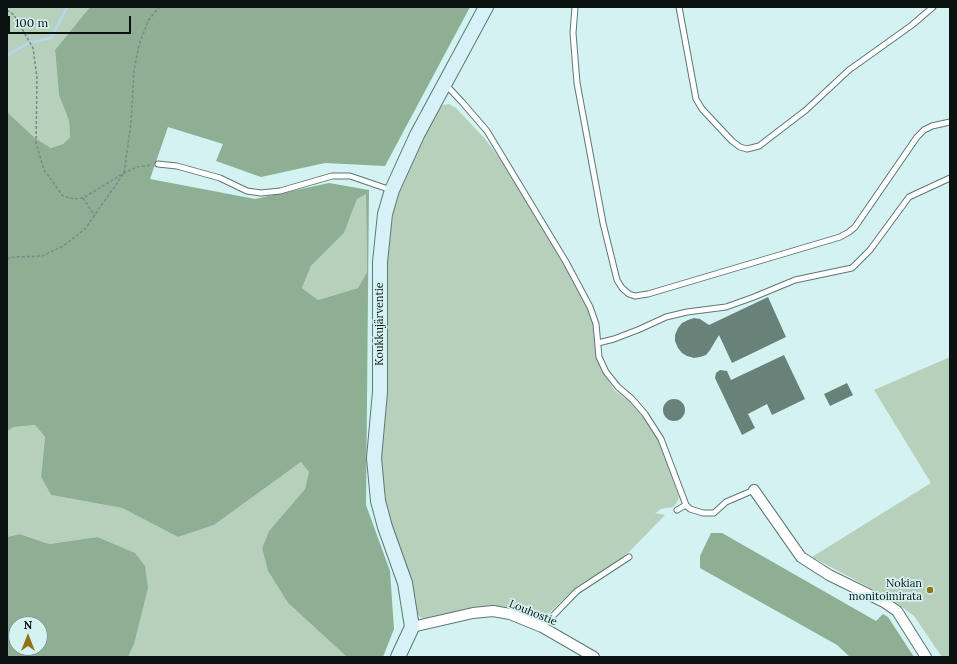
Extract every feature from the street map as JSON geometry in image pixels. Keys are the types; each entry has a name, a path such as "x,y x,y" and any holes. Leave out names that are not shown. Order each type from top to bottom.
{"street":[{"name":"Koukkujärventie","path":"412,627 405,583 385,527 378,501 374,458 380,392 380,262 385,214 392,190 417,135 486,7"},
{"path":"754,490 801,557 829,575 884,602 897,611 926,657"},
{"name":"Louhostie","path":"412,627 473,613 492,611 510,614 542,627 594,657"},
{"path":"398,657 412,627"}],"lane":[{"path":"575,7 573,33 577,83 601,215 617,280 622,288 629,294 635,296 648,294 840,237 855,227 917,137 924,130 932,126 950,122"},
{"path":"679,7 696,99 702,109 732,141 740,148 747,149 759,146 806,110 850,70 912,25 933,7"},
{"path":"445,85 487,131 566,262 590,308 596,324 599,357 606,372 618,387 632,399 645,414 661,439 686,504 690,509 703,513 714,513 726,502 754,490"},
{"path":"158,164 177,166 220,178 247,191 261,193 280,191 332,176 350,176 392,190"},
{"path":"598,343 614,339 666,317 687,312 726,307 795,280 852,268 870,250 909,197 950,178"},
{"path":"677,510 686,504"},
{"path":"542,627 576,591 629,557"}],"path":[{"path":"7,259 15,257 42,256 63,246 86,229 124,173 131,123 134,70 139,45 148,20 159,7"},
{"path":"7,10 14,15 33,48 37,78 36,143 44,170 63,196 74,199 83,198 124,173 137,167 158,164"},
{"path":"83,198 95,216"}],"green space":[{"path":"7,7 90,7 55,50 59,95 69,121 70,137 63,144 51,148 35,138 7,112"},
{"path":"90,7 470,7 385,166 325,163 261,177 216,161 223,144 168,127 150,179 255,199 329,183 369,190 366,505 390,571 394,629 383,657 347,657 288,603 268,571 262,548 269,531 305,489 309,472 301,462 214,525 178,537 122,508 51,495 41,477 45,437 35,425 14,427 7,431 7,112 35,138 51,148 63,144 70,137 69,121 59,95 55,50","holes":["366,194 367,272 358,288 318,300 302,288 311,266 344,233 357,199"]},
{"path":"449,104 456,108 485,139 510,172 564,264 589,310 594,329 597,359 603,373 615,391 630,402 644,418 659,441 679,497 673,507 661,509 655,513 665,515 630,551 618,561 579,585 549,613 541,617 534,618 512,610 423,619 416,612 416,600 409,572 391,530 384,500 380,459 386,267 394,207 400,188 434,114 443,105"},
{"path":"366,193 367,272 358,288 318,300 302,288 311,266 344,233 357,199"},
{"path":"950,357 950,657 942,657 914,616 893,600 812,557 931,483 874,390"},
{"path":"35,425 45,437 41,477 51,495 122,508 178,537 214,525 301,462 310,472 305,489 269,531 262,548 268,571 288,603 347,657 128,657 134,644 97,537 49,544 21,534 7,537 7,431 14,427"},
{"path":"711,533 722,533 876,621 883,614 888,617 914,657 850,657 837,645 700,568 700,556"},
{"path":"20,534 49,544 97,537 135,553 145,566 148,588 134,644 128,657 7,657 7,537"}],"building":[{"path":"768,297 786,337 732,363 719,335 706,355 700,357 694,358 687,356 678,348 675,341 675,335 682,323 694,318 700,319 709,325"},
{"path":"784,355 805,399 772,415 767,404 748,414 755,428 742,435 715,378 716,373 720,370 727,371 731,380"},
{"path":"847,383 853,395 830,406 824,394"},
{"path":"674,399 682,402 685,410 682,418 674,421 666,418 663,410 666,402"}],"waterway":[{"path":"7,55 29,43 51,38 67,7"}],"place":[{"name":"Nokian monitoimirata","path":"930,590"}]}
